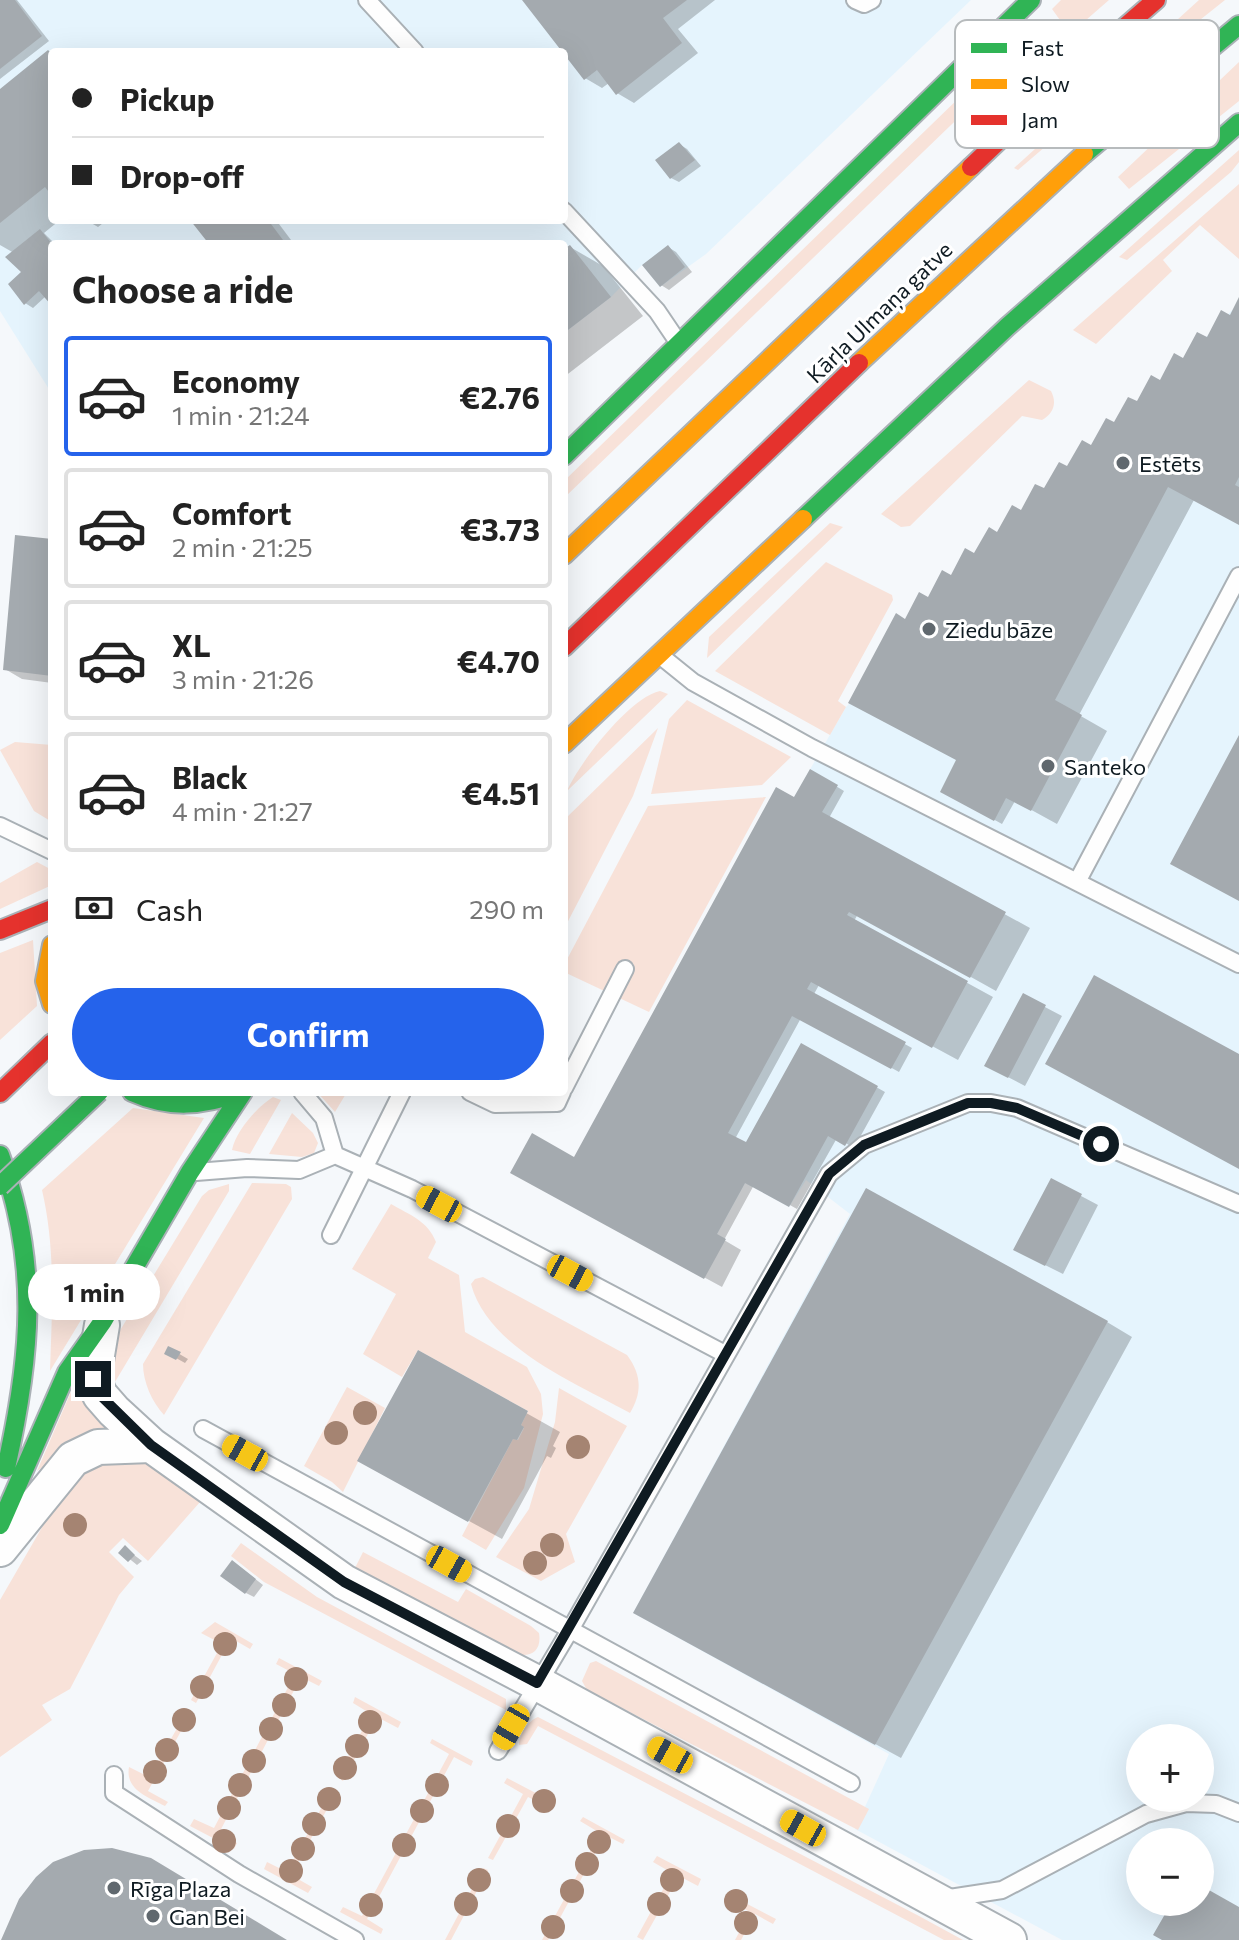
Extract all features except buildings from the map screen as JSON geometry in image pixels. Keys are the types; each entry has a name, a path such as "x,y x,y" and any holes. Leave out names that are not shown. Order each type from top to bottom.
{"highway":[{"path":"1011,20 1031,0"},
{"name":"Kārļa Ulmaņa gatve","path":"1133,20 1156,0"},
{"name":"Kārļa Ulmaņa gatve","path":"1219,42 1239,25"},
{"path":"568,452 955,74"},
{"path":"1219,141 1239,123"},
{"name":"Kārļa Ulmaņa gatve","path":"568,551 991,148"},
{"name":"Kārļa Ulmaņa gatve","path":"568,643 945,281 1091,148"},
{"path":"568,740 1007,327 1211,148"},
{"path":"0,930 48,911"},
{"path":"48,966 45,981 48,991"},
{"path":"0,1093 48,1047"},
{"path":"0,1186 95,1096"},
{"path":"140,1096 151,1102 176,1106 207,1105 231,1096"},
{"path":"0,1525 67,1372 103,1321 190,1172 239,1096"},
{"path":"0,1155 18,1206 29,1290 26,1367 0,1490"}],"street":[{"path":"103,1321 93,1379 100,1395 151,1445 344,1582 537,1683 1009,1940"},
{"path":"0,1549 73,1459 98,1447 151,1445"}],"lane":[{"path":"367,0 411,48"},
{"path":"855,0 864,4 872,0"},
{"path":"568,215 657,311 679,344"},
{"path":"1077,882 1239,576"},
{"path":"659,654 693,682 812,748 1239,964"},
{"path":"0,826 48,849"},
{"path":"568,1080 625,969"},
{"path":"305,1096 324,1118 335,1155 412,1189 725,1354"},
{"path":"331,1235 400,1096"},
{"path":"478,1096 495,1104 557,1103 560,1096"},
{"path":"498,1751 829,1174 864,1145 968,1103 991,1103 1017,1108 1239,1204"},
{"path":"190,1172 247,1168 299,1170 335,1155"},
{"path":"203,1429 851,1783"},
{"path":"114,1775 114,1793 133,1807 239,1874 355,1940"},
{"path":"936,1900 1002,1890 1146,1814 1186,1803 1216,1804 1239,1813"}],"shaded area":[{"path":"0,0 971,0 706,254 660,287 642,265 611,297 568,330 568,240 48,240 48,388 0,311"},
{"path":"1061,0 1109,0 1086,20 1060,20 1052,9"},
{"path":"1199,0 1225,0 1200,20 1177,20"},
{"path":"1239,62 1239,101 1219,117 1219,81"},
{"path":"955,102 955,121 568,494 568,477"},
{"path":"1036,148 1044,148 1018,170 1014,168"},
{"path":"1149,148 1180,148 1129,189 1118,177"},
{"path":"1239,150 1239,162 1231,172 1127,260 1119,257"},
{"path":"1239,184 1239,259 1200,225 1163,260 1172,271 1096,344 1073,330"},
{"path":"1239,303 1239,1940 1062,1940 855,1829 889,1754 633,1613 850,1214 806,1180 789,1207 745,1183 717,1234 605,1125 846,707"},
{"path":"1029,380 1051,391 1053,407 1046,417 1042,420 1022,416 910,526 901,527 881,514"},
{"path":"830,523 843,527 707,658 709,637"},
{"path":"826,562 892,595 893,600 838,701 846,707 830,735 715,671"},
{"path":"660,691 668,694 568,790 582,764 607,733 634,705"},
{"path":"687,700 791,757 762,785 651,794 669,719"},
{"path":"658,728 633,796 568,921 568,816"},
{"path":"15,742 48,745 48,820 34,811 0,750"},
{"path":"766,797 649,1012 568,974 568,957 648,806"},
{"path":"37,862 48,868 48,887 0,909 0,883"},
{"path":"33,940 37,1006 0,1040 0,953"},
{"path":"321,1096 345,1096 335,1112"},
{"path":"273,1097 281,1100 250,1154 232,1150 248,1120"},
{"path":"133,1108 204,1118 50,1371 51,1258 42,1190"},
{"path":"292,1113 313,1133 318,1143 314,1153 302,1157 269,1154"},
{"path":"252,1183 286,1184 291,1187 292,1199 164,1415 149,1391 143,1364"},
{"path":"229,1184 229,1191 115,1382 111,1370 116,1337 202,1196 209,1190"},
{"path":"391,1204 418,1219 433,1235 436,1242 428,1258 459,1275 465,1332 527,1367 541,1394 543,1414 524,1488 486,1550 462,1536 513,1439 518,1440 528,1411 418,1350 402,1377 363,1354 396,1294 352,1269"},
{"path":"483,1277 627,1355 639,1384 630,1413 560,1376 495,1327 480,1307 471,1284"},
{"path":"76,1380 109,1425 108,1429 95,1432 37,1471"},
{"path":"347,1387 385,1408 343,1492 304,1466"},
{"path":"559,1388 627,1426 566,1534 575,1562 541,1581 496,1557 529,1509 555,1422"},
{"path":"138,1458 200,1502 148,1561 123,1538 109,1552 134,1577 119,1595 70,1689 42,1705 52,1720 0,1757 0,1600 70,1479 90,1464"},
{"path":"241,1543 317,1597 506,1699 506,1710 264,1582 231,1556"},
{"path":"363,1552 458,1602 466,1589 531,1626 539,1633 537,1649 526,1655 515,1654 355,1568"},
{"path":"215,1622 253,1644 250,1649 231,1638 196,1703 191,1700 222,1644 201,1633"},
{"path":"279,1658 322,1681 319,1686 301,1677 219,1833 237,1843 234,1849 190,1826 194,1819 214,1828 295,1674 276,1664"},
{"path":"596,1661 869,1809 858,1830 587,1690 582,1681 590,1663"},
{"path":"355,1697 401,1722 398,1728 377,1717 343,1781 337,1777 371,1714 353,1703"},
{"path":"187,1711 191,1713 148,1791 168,1802 165,1806 134,1787 129,1767 149,1777"},
{"path":"538,1717 963,1940 944,1940 538,1726 527,1744 519,1745 525,1728"},
{"path":"432,1739 473,1761 471,1766 454,1757 367,1919 383,1929 381,1934 340,1912 343,1907 362,1916 449,1754 430,1743"},
{"path":"507,1778 549,1800 546,1806 528,1797 493,1860 488,1858 523,1794 504,1783"},
{"path":"332,1788 337,1791 291,1875 312,1887 308,1893 264,1869 267,1862 287,1872"},
{"path":"583,1817 625,1840 623,1844 605,1835 548,1940 542,1940 600,1833 580,1821"},
{"path":"657,1856 701,1879 698,1886 679,1876 643,1940 637,1937 672,1873 653,1862"},
{"path":"483,1868 488,1870 451,1940 445,1940"},
{"path":"732,1896 776,1919 773,1924 755,1914 741,1940 735,1940 750,1912 729,1900"}],"traffic: fast":[{"path":"1011,20 1031,0"},
{"path":"1219,42 1239,25"},
{"path":"568,452 955,74"},
{"path":"1219,141 1239,123"},
{"path":"1084,154 1091,148"},
{"path":"803,519 1007,327 1211,148"},
{"path":"0,1186 95,1096"},
{"path":"143,1096 186,1104 227,1096"},
{"path":"0,1525 67,1372 103,1321 190,1172 240,1096"},
{"path":"0,1155 21,1234 27,1311 21,1388 6,1468"}],"traffic: slow":[{"path":"859,363 1084,154"},
{"path":"568,551 971,167"},
{"path":"568,740 803,519"},
{"path":"48,966 45,981 48,991"}],"traffic: jam":[{"path":"1133,20 1156,0"},
{"path":"971,167 991,148"},
{"path":"568,643 859,363"},
{"path":"0,930 48,911"},
{"path":"0,1093 48,1047"}],"place":[{"name":"Estēts","path":"1123,463"},
{"name":"Ziedu bāze","path":"929,629"},
{"name":"Santeko","path":"1048,766"},
{"name":"Rīga Plaza","path":"114,1888"},
{"name":"Gan Bei","path":"153,1916"}],"route":[{"path":"93,1379 100,1395 114,1411 151,1445 344,1582 537,1683 829,1174 864,1145 968,1103 1017,1108 1101,1144"}]}
